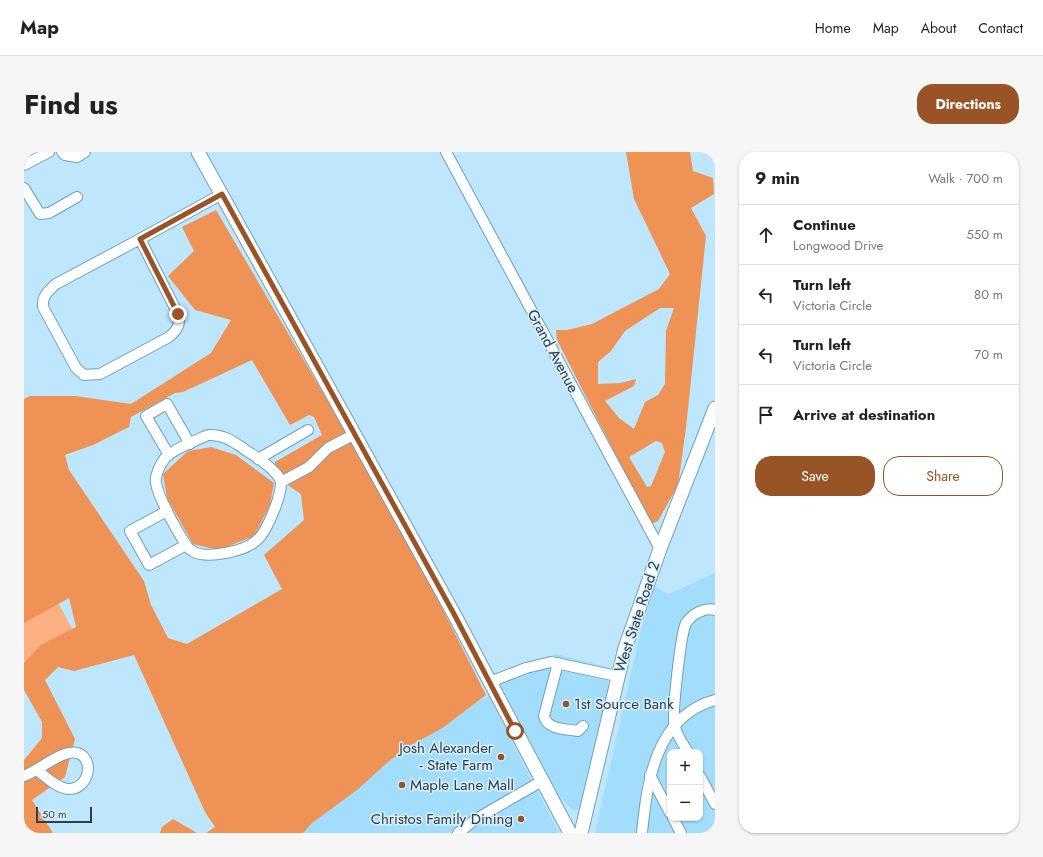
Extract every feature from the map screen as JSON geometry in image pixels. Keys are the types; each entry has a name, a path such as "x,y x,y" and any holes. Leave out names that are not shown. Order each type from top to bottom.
{"main road":[{"path":"198,152 355,434 490,682 570,833"},
{"name":"West State Road 2","path":"582,833 617,676 632,627 660,549 715,408"}],"street":[{"path":"24,165 49,152"},
{"path":"62,152 65,155 76,157 85,152"},
{"name":"Grand Avenue","path":"446,152 660,549"},
{"path":"24,188 40,214 49,213 77,197"},
{"path":"140,239 178,314 180,320 178,329 169,337 100,374 84,375 76,368 44,307 43,300 47,292 56,284 222,194"},
{"path":"169,455 146,416 167,404 190,444"},
{"path":"258,459 308,430"},
{"path":"281,482 309,466 328,448 355,434"},
{"path":"208,435 221,435 234,441 258,459 279,478 281,482 280,494 262,534 255,542 223,553 209,555 194,552 186,545 167,511 156,485 156,478 161,464 169,455 190,444 208,435"},
{"path":"167,511 130,531 149,565 186,545"},
{"path":"686,749 674,727 675,685 686,624 698,612 711,609 715,610"},
{"path":"490,682 526,668 551,662 617,676"},
{"path":"558,663 544,716 546,722 549,726 578,731 582,726"},
{"path":"642,833 650,775 656,754 674,727 687,714 706,703 715,700"},
{"path":"24,776 65,754 76,753 83,756 88,762 88,771 85,780 78,786 69,789 59,786 37,770"},
{"path":"650,775 667,807"},
{"path":"458,833 476,819 542,781"},
{"path":"703,782 715,804"},
{"path":"675,821 681,833"}],"shaded area":[{"path":"626,152 690,152 693,171 713,178 714,194 691,208 706,236 686,428 678,485 658,521 651,524 557,340 556,330 567,330 592,324 659,289 670,274 634,199","holes":["660,308 674,308 666,331 665,384 658,395 645,402 634,429 619,418 605,401 634,386 636,379 620,383 598,384 598,362 611,351 625,331","656,441 662,443 665,452 651,486 647,487 629,457"]},
{"path":"216,210 398,521 486,695 441,729 409,746 388,762 357,790 312,823 303,833 206,833 215,827 205,812 134,655 74,671 58,667 45,680 75,739 65,777 32,800 53,833 24,833 24,760 42,738 42,722 24,690 24,663 41,645 76,627 69,598 24,623 24,399 30,396 75,396 131,404 211,353 231,320 195,310 168,276 194,251 182,227","holes":["252,360 290,425 309,415 314,417 322,435 275,462 275,468 283,474 289,486 301,494 304,520 264,555 282,589 187,644 168,638 151,605 144,581 69,470 65,455 93,445 129,427 131,417 175,393 183,392"]},
{"path":"211,447 236,455 274,483 270,505 254,536 219,550 193,544 167,498 163,474 188,451"},
{"path":"715,573 715,833 595,833 641,630 654,587 669,594"},
{"path":"44,577 79,641 24,671 24,588"},
{"path":"556,654 610,668 606,699 581,804 577,810 573,810 559,797 492,672 502,673"},
{"path":"489,696 559,833 300,833 436,721"},
{"path":"173,819 197,833 160,833 162,827"}],"place":[{"name":"1st Source Bank","path":"566,704"},
{"name":"Josh Alexander - State Farm","path":"501,757"},
{"name":"Maple Lane Mall","path":"402,785"},
{"name":"Christos Family Dining","path":"521,819"}],"route":[{"path":"178,314 140,239 222,194 454,614 515,731"}]}
